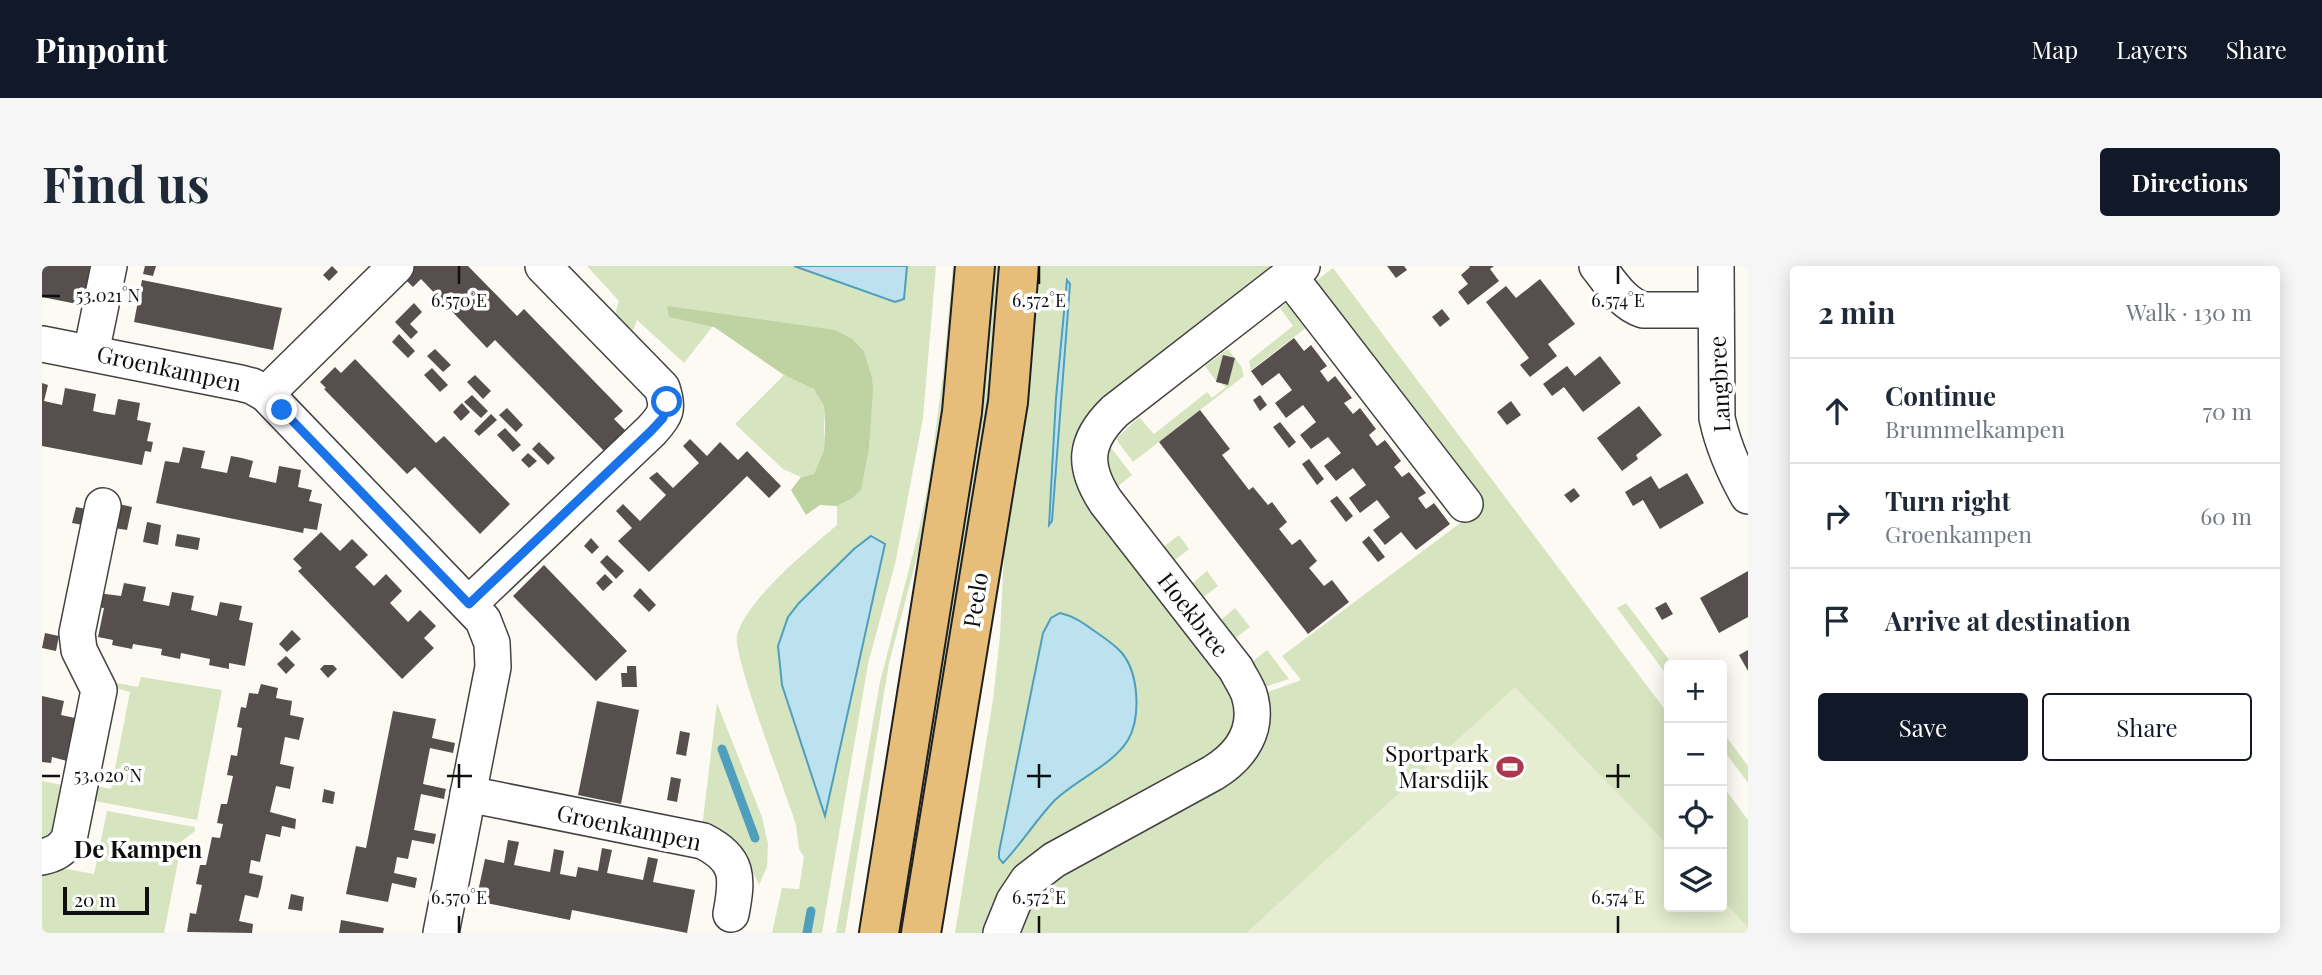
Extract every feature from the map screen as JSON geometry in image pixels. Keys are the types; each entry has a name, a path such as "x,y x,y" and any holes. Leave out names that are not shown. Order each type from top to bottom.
{"main road":[{"name":"Peelo","path":"878,933 962,412 975,266"},
{"name":"Peelo","path":"921,933 1008,402 1019,266"},
{"path":"865,933 886,889"},
{"path":"928,895 933,933"}],"street":[{"path":"91,353 109,266"},
{"path":"266,394 396,266"},
{"path":"469,604 651,431 663,418 667,402 662,388 543,266"},
{"path":"1597,266 1632,306 1643,310 1716,310"},
{"name":"Langbree","path":"1716,266 1717,418 1731,465 1748,496"},
{"name":"Hoekbree","path":"1002,933 1014,901 1028,880 1054,860 1229,763 1247,741 1252,713 1249,694 1236,670 1106,502 1092,478 1089,455 1100,426 1115,411 1295,271 1465,504"},
{"name":"Groenkampen","path":"42,344 240,383 266,394 469,604 487,628 493,654 485,711 440,933"},
{"path":"42,857 55,853 64,847 69,839 99,690 79,650 77,633 103,506"},
{"name":"Groenkampen","path":"468,794 703,841 718,848 734,868 736,881 731,914"}],"green space":[{"path":"587,266 794,266 895,302 904,298 907,266 936,266 923,418 896,560 868,664 822,933 772,933 782,888 799,889 804,857 799,849 796,825 743,669 737,635 752,606 795,561 837,525 837,506 851,499 869,448 872,377 864,351 835,330 669,317 713,326 684,363 637,320 630,338 613,320 619,301","holes":["854,549 825,814 782,685 778,646 788,617"]},
{"path":"953,266 958,266 944,405 926,523 889,663 845,933 836,933 880,682 929,480"},
{"path":"990,266 1003,266 996,357 904,933 894,933"},
{"path":"1038,266 1281,266 1082,434 1220,670 1240,713 1226,747 1043,852 992,933 955,933 993,700 1000,636 1004,554 1028,373","holes":["1067,281 1069,300 1051,525 1048,521","1051,618 1084,624 1109,641 1135,688 1134,722 1129,738 1120,752 1055,800 1003,862 999,852 1043,633"]},
{"path":"1333,268 1664,708 1664,912 1727,912 1727,792 1748,820 1748,933 1017,933 1036,889 1224,780 1262,694 1301,680 1282,656 1463,521 1313,283"},
{"path":"1288,302 1311,324 1251,370 1249,361 1293,326 1280,308"},
{"path":"667,306 835,330 852,339 864,351 873,390 869,448 861,490 837,506 820,505 806,515 791,490 801,477 814,474 824,450 824,406 814,389 784,375 714,327 669,317"},
{"path":"1228,349 1241,366 1244,376 1133,462 1116,439 1139,417 1154,434 1207,392 1212,398 1226,387 1221,384 1228,385 1216,381 1205,366"},
{"path":"784,375 814,388 824,406 824,450 814,474 801,477 783,469 735,424"},
{"path":"1105,440 1132,475 1112,491 1105,478"},
{"path":"1179,535 1189,549 1169,565 1158,551"},
{"path":"1207,571 1218,586 1197,602 1187,588"},
{"path":"1626,603 1669,660 1664,660 1664,671 1617,608"},
{"path":"1235,608 1250,627 1229,643 1215,625"},
{"path":"1267,650 1289,679 1265,687 1247,666"},
{"path":"141,677 222,690 197,820 89,800 91,785 111,789 130,692 111,687 112,682 138,687"},
{"name":"Sportpark Marsdijk","path":"1515,687 1664,841 1664,912 1727,912 1727,905 1748,927 1748,933 1246,933"},
{"path":"717,703 762,817 768,844 767,867 759,885 743,858 702,828"},
{"path":"1727,738 1748,766 1748,783 1727,755"},
{"path":"42,781 67,786 58,837 42,844"},
{"path":"107,811 195,827 195,831 182,841 164,933 42,933 42,868 56,867 94,874"}],"water":[{"path":"794,266 907,266 904,299 895,302"},
{"path":"1067,280 1070,284 1052,521 1049,525 1056,398"},
{"path":"871,536 885,544 825,816 782,685 778,646 788,617 799,603"},
{"path":"1060,613 1085,624 1122,653 1135,684 1135,720 1128,740 1121,749 1104,765 1054,801 1003,863 999,852 1043,633 1051,618"}],"building":[{"path":"42,266 98,266 91,301 83,300 82,305 42,297"},
{"path":"145,266 156,266 153,276 143,274"},
{"path":"332,266 338,272 329,281 323,275"},
{"path":"415,266 468,266 517,316 524,309 623,411 614,419 626,431 605,452 495,340 487,348 421,279 413,287 403,277"},
{"path":"1387,266 1404,266 1407,270 1396,278"},
{"path":"1469,266 1494,266 1490,269 1499,281 1468,305 1458,292 1468,284 1461,275"},
{"path":"1540,279 1575,324 1548,344 1557,356 1530,377 1520,365 1529,358 1486,302 1506,286 1516,298"},
{"path":"142,280 282,308 273,350 134,322"},
{"path":"414,303 422,312 410,324 418,332 411,339 395,322"},
{"path":"1442,309 1450,319 1440,327 1432,317"},
{"path":"399,334 415,351 408,358 392,342"},
{"path":"1294,338 1304,351 1311,345 1327,366 1320,371 1328,382 1335,376 1352,398 1344,403 1353,414 1360,408 1376,429 1369,435 1377,446 1385,440 1401,461 1394,467 1402,477 1409,472 1426,493 1418,498 1426,509 1434,503 1450,524 1416,550 1401,532 1385,545 1373,530 1390,517 1377,500 1360,513 1349,498 1366,485 1353,468 1336,481 1324,466 1341,453 1328,437 1311,449 1300,435 1316,422 1303,405 1286,418 1275,403 1292,390 1279,373 1262,386 1251,371"},
{"path":"435,349 451,365 443,372 427,356"},
{"path":"1223,355 1235,358 1228,385 1216,382"},
{"path":"1600,356 1621,383 1583,412 1564,387 1552,396 1543,384 1567,366 1575,376"},
{"path":"355,359 436,443 444,436 510,504 480,534 415,467 407,474 324,389 326,388 320,382 335,367 341,373"},
{"path":"432,368 448,385 440,392 424,375"},
{"path":"475,375 491,391 483,399 467,382"},
{"path":"42,383 48,385 44,401 62,405 65,388 96,394 93,411 102,413 115,415 118,399 140,403 137,420 151,423 147,441 153,442 151,452 145,451 142,465 42,446"},
{"path":"472,395 488,411 481,418 464,402"},
{"path":"1260,395 1267,405 1260,411 1253,400"},
{"path":"1511,401 1521,415 1507,425 1497,412"},
{"path":"462,403 470,412 461,421 453,412"},
{"path":"1639,406 1662,435 1636,455 1638,459 1622,471 1597,438"},
{"path":"507,408 523,425 516,432 499,415"},
{"path":"1200,410 1230,449 1222,455 1249,490 1253,487 1268,505 1272,502 1287,522 1279,529 1292,545 1300,539 1317,561 1309,568 1324,586 1332,580 1349,602 1308,634 1159,442"},
{"path":"491,414 497,420 479,436 474,431"},
{"path":"1280,422 1296,442 1289,448 1273,427"},
{"path":"505,428 521,445 513,452 497,435"},
{"path":"690,439 707,456 720,442 738,460 747,451 781,486 769,498 747,476 649,572 618,541 632,528 616,511 623,504 640,521 666,495 649,478 657,472 673,488 699,463 683,446"},
{"path":"539,442 555,458 548,465 532,449"},
{"path":"183,447 205,451 201,468 227,473 231,456 242,458 253,461 249,477 276,483 279,466 301,470 298,487 312,490 309,501 322,504 317,530 304,528 303,533 156,503 165,461 179,463"},
{"path":"528,453 537,461 529,468 521,460"},
{"path":"1309,459 1324,479 1317,485 1302,464"},
{"path":"1687,473 1704,503 1660,529 1643,500 1633,506 1625,492 1651,476 1659,489"},
{"path":"1574,488 1580,496 1571,503 1564,495"},
{"path":"1337,496 1353,516 1346,522 1330,501"},
{"path":"119,504 132,507 127,530 114,528"},
{"path":"76,507 91,510 88,526 72,523"},
{"path":"147,522 161,525 158,545 143,542"},
{"path":"321,532 340,551 352,539 368,555 355,567 374,586 386,574 402,591 390,603 408,622 420,610 436,626 424,638 434,648 402,679 298,571 302,568 293,559"},
{"path":"177,534 200,538 198,550 175,546"},
{"path":"1369,536 1385,557 1378,562 1362,542"},
{"path":"591,538 599,547 592,554 584,546"},
{"path":"607,555 624,571 616,579 600,562"},
{"path":"544,565 627,651 596,681 513,596"},
{"path":"1748,571 1748,617 1719,633 1700,598"},
{"path":"605,574 613,582 603,591 596,583"},
{"path":"124,583 146,587 143,601 169,606 172,592 194,596 191,610 217,616 220,602 242,606 239,620 253,623 245,666 229,663 229,669 209,665 210,659 181,653 180,659 161,655 162,649 133,644 132,649 112,645 113,640 98,637 104,608 95,607 98,593 121,596"},
{"path":"640,588 656,605 649,612 633,596"},
{"path":"1666,602 1673,614 1662,620 1655,608"},
{"path":"292,630 301,639 287,652 279,644"},
{"path":"45,633 59,636 56,651 42,648"},
{"path":"1748,650 1748,671 1739,655"},
{"path":"286,656 295,665 286,674 277,664"},
{"path":"324,665 333,665 337,669 328,678 320,669"},
{"path":"627,666 636,666 637,687 622,687 621,673 627,673"},
{"path":"261,684 278,688 276,698 292,701 290,715 304,718 299,740 285,737 280,764 294,767 290,789 276,786 270,812 296,819 295,829 282,826 280,837 266,834 260,862 251,860 249,873 263,876 261,887 258,898 245,895 239,921 253,924 252,933 187,932 190,913 196,914 202,885 196,884 200,865 206,865 212,837 220,838 223,824 217,823 221,804 227,804 233,776 227,775 231,755 237,756 242,728 237,727 241,707 246,708 249,693 258,694"},
{"path":"42,696 64,701 61,715 75,718 67,761 52,757 51,763 42,762"},
{"path":"597,701 639,710 621,804 578,795"},
{"path":"393,711 436,719 432,738 455,743 453,753 430,748 423,784 446,789 444,799 421,794 414,830 436,834 434,844 412,840 408,859 397,857 394,873 417,878 415,888 392,883 388,902 346,894 356,846 366,848"},
{"path":"680,731 690,733 686,756 676,754"},
{"path":"671,777 681,779 677,802 667,800"},
{"path":"324,789 335,792 333,804 322,802"},
{"path":"508,840 519,842 514,865 550,872 554,849 564,851 560,874 576,877 578,867 598,871 602,848 612,850 607,873 643,880 648,857 658,859 653,882 695,890 687,933 572,910 570,920 476,901 485,859 504,863"},
{"path":"291,894 304,897 302,911 288,909"},
{"path":"341,920 384,928 383,933 339,933"}],"waterway":[{"path":"722,749 755,838"},
{"path":"807,933 811,911"}],"place":[{"name":"Sportpark Marsdijk","path":"1510,767"}],"district":[{"name":"De Kampen","path":"138,850"}],"route":[{"path":"282,410 469,604 651,431 663,418 667,402"}]}
